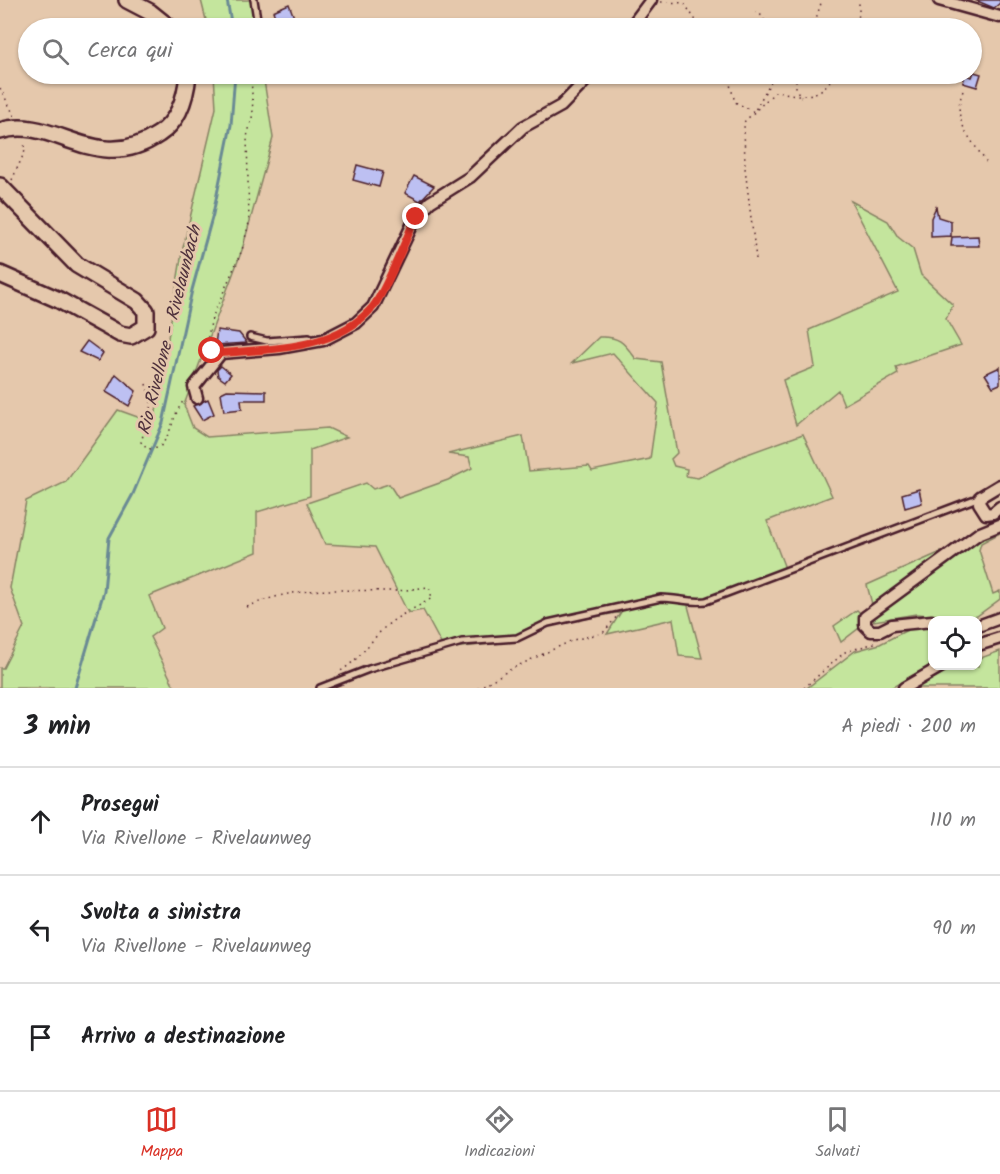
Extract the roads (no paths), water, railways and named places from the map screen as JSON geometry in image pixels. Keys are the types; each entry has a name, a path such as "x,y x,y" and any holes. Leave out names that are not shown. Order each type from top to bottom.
{"main road":[{"path":"126,0 158,18"},
{"path":"0,131 13,128 28,129 104,150 135,147 163,131 174,118 184,97 186,84"},
{"path":"0,274 59,300 120,334 131,336 146,327 146,311 137,301 77,266 2,189"}],"street":[{"path":"939,0 1000,17"},
{"path":"638,18 650,2"},
{"path":"196,393 221,353 279,348 323,340 356,323 374,307 416,217 430,202 470,177 523,127 561,106 574,96 584,84"},
{"path":"1000,485 980,497 979,503 986,514 993,513 1000,507"},
{"path":"928,622 870,631 865,625 865,617 978,534 1000,525"},
{"path":"982,625 1000,618"},
{"path":"982,644 1000,638"},
{"path":"904,688 935,670"}],"lane":[{"path":"254,0 257,18"},
{"path":"250,337 267,341 312,338 323,340"},
{"path":"320,688 369,669 462,642 516,638 548,623 661,598 676,598 689,603 706,602 980,497"}],"waterway":[{"name":"Rio Rivellone - Rivelaunbach","path":"227,0 230,18"},
{"name":"Rio Rivellone - Rivelaunbach","path":"75,688 104,591 109,538 133,494 163,423 192,290 213,214 231,125 234,84"}]}
